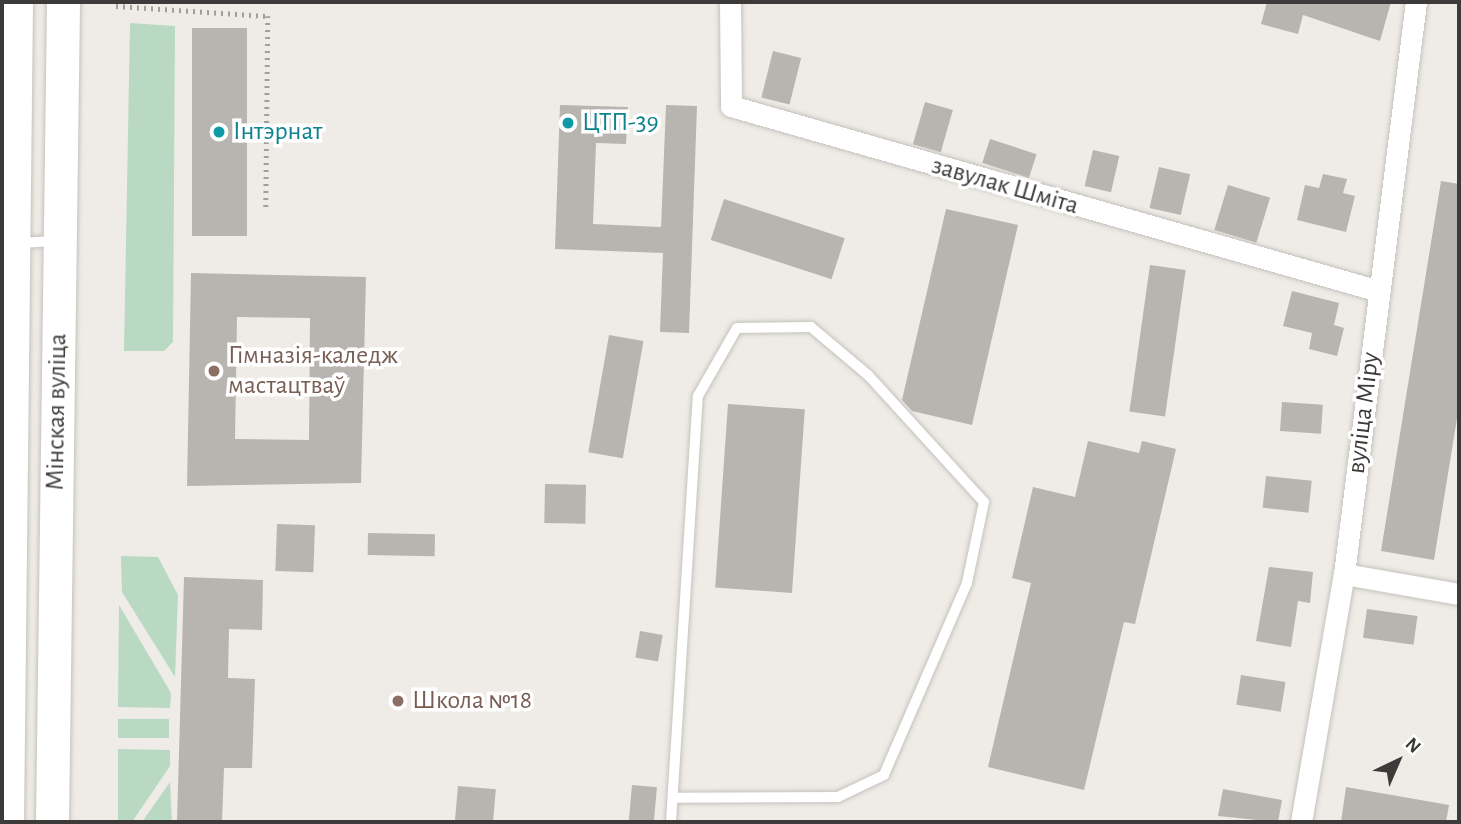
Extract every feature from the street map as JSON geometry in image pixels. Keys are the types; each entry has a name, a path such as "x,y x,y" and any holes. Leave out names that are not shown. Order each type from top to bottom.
{"main road":[{"name":"Мінская вуліца","path":"7,822 7,243 16,2"},
{"name":"Мінская вуліца","path":"52,822 64,2"}],"street":[{"name":"завулак Шміта","path":"730,2 731,106 1380,291"},
{"name":"вуліца Міру","path":"1301,822 1343,573 1416,2"},
{"path":"1343,573 1459,594"}],"lane":[{"path":"7,243 59,240"},
{"path":"671,822 698,396 737,328 811,327 868,374 984,502 967,583 884,775 838,797 674,798"}],"path":[{"path":"116,6 268,16 266,209"}],"green space":[{"path":"130,23 175,26 173,342 164,351 124,351"},
{"path":"121,556 158,557 178,595 175,677 122,592"},
{"path":"119,605 171,693 170,708 118,707"},
{"path":"118,719 169,719 169,738 118,738"},
{"path":"118,749 170,750 170,766 132,822 118,822"},
{"path":"170,782 172,822 142,822"}],"building":[{"path":"1267,2 1391,2 1380,41 1303,15 1298,34 1261,24"},
{"name":"Інтэрнат","path":"192,28 247,28 247,236 192,236"},
{"path":"773,51 801,58 790,105 761,98"},
{"path":"925,102 953,110 941,152 913,144"},
{"path":"560,105 628,107 626,144 596,143 593,224 661,227 666,105 697,106 689,333 660,332 663,253 555,249"},
{"path":"990,139 1037,154 1029,178 982,163"},
{"path":"1093,150 1119,156 1111,192 1085,186"},
{"path":"1159,167 1190,174 1181,215 1150,208"},
{"path":"1323,174 1347,179 1343,193 1355,196 1346,232 1297,220 1305,185 1319,188"},
{"path":"1441,181 1459,184 1459,406 1434,560 1381,551"},
{"path":"1228,185 1270,198 1256,243 1214,230"},
{"path":"724,199 845,238 831,279 711,240"},
{"path":"946,209 1018,225 972,425 912,411 902,400"},
{"path":"1150,265 1186,270 1165,417 1129,412"},
{"path":"191,273 366,277 361,483 187,486","holes":["237,317 310,318 309,440 235,439"]},
{"path":"1292,291 1339,303 1334,325 1344,328 1337,356 1309,349 1312,333 1283,326"},
{"path":"609,335 643,341 623,458 588,452"},
{"path":"1282,402 1323,405 1321,434 1280,431"},
{"path":"728,404 805,409 792,593 715,588"},
{"path":"1088,441 1139,453 1142,441 1176,449 1135,624 1124,622 1084,790 988,767 1031,583 1012,578 1033,487 1075,497"},
{"path":"1266,476 1312,481 1308,513 1263,508"},
{"path":"545,484 586,485 585,524 544,523"},
{"path":"277,524 315,525 313,572 275,571"},
{"path":"368,533 435,534 435,556 368,555"},
{"path":"1269,567 1313,572 1310,603 1298,601 1291,647 1256,641"},
{"path":"184,577 263,580 262,630 229,629 228,678 255,679 252,768 224,768 222,822 177,822"},
{"path":"1367,609 1418,616 1413,645 1363,638"},
{"path":"640,631 663,635 658,662 635,658"},
{"path":"1241,675 1285,682 1281,712 1236,705"},
{"path":"632,785 657,787 654,822 629,822"},
{"path":"458,786 496,789 493,822 455,822"},
{"path":"1346,787 1449,805 1446,822 1341,822"},
{"path":"1223,789 1282,800 1278,822 1218,816"}],"place":[{"name":"ЦТП-39","path":"568,123"},
{"name":"Інтэрнат","path":"219,132"},
{"name":"Гімназія-каледж мастацтваў","path":"214,371"},
{"name":"Школа №18","path":"398,701"}]}
